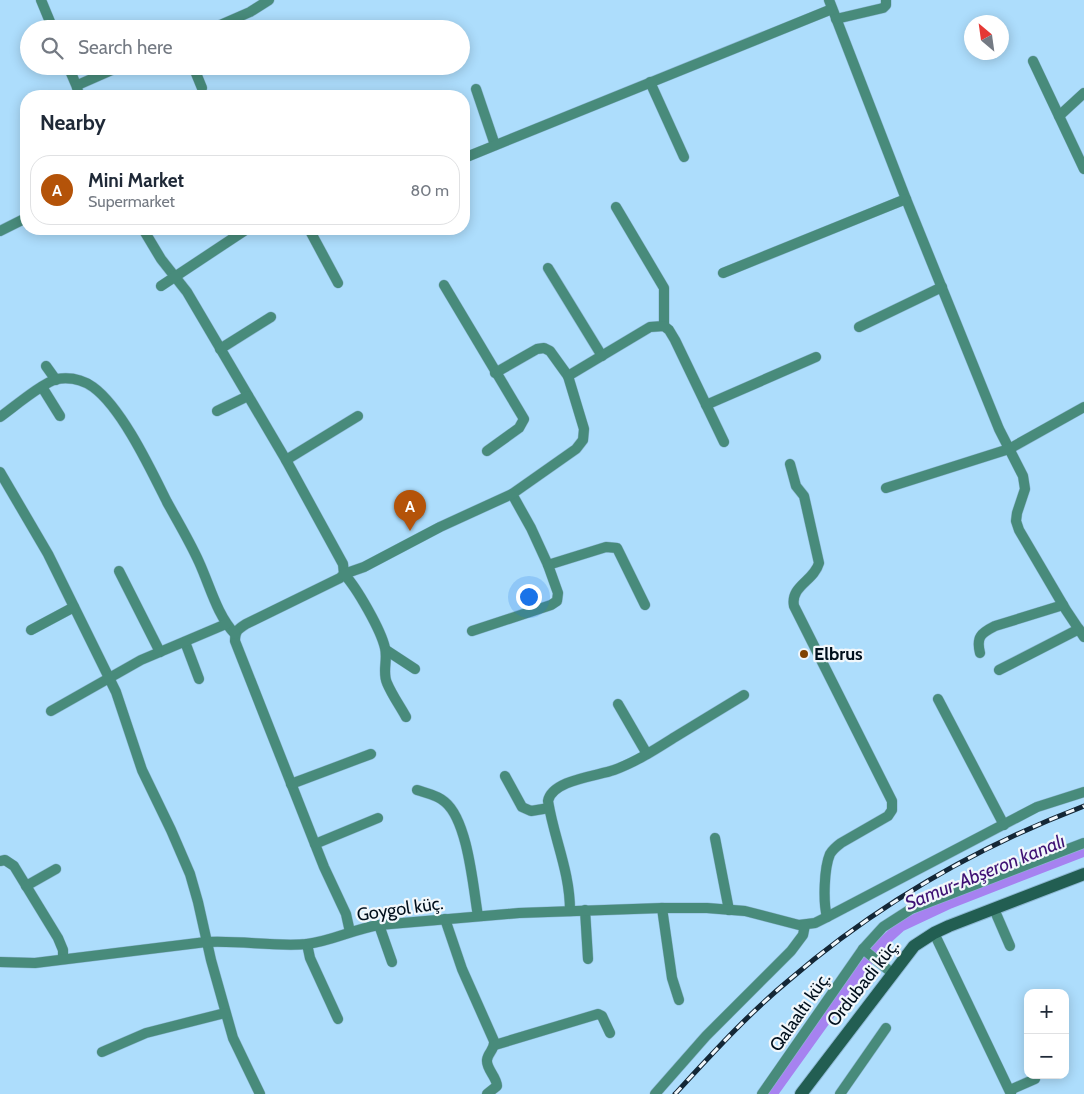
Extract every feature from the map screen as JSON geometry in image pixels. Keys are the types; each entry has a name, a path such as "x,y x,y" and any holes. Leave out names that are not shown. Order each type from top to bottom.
{"street":[{"path":"41,0 49,20"},
{"path":"232,20 250,12 269,0 280,0"},
{"path":"470,155 832,9 883,8 886,5 886,0"},
{"path":"832,9 999,429 1023,476 1025,484 1016,521 1019,530 1063,605 1082,633 999,670"},
{"path":"1033,62 1084,169"},
{"path":"71,75 77,90"},
{"path":"79,90 84,82 100,75"},
{"path":"197,75 202,88"},
{"path":"650,82 684,157"},
{"path":"476,89 495,145"},
{"path":"1059,116 1084,94"},
{"path":"723,273 906,199"},
{"path":"616,207 664,288 664,326"},
{"path":"0,231 20,221"},
{"path":"147,235 161,259 188,292 340,556 344,574 359,594 384,642 387,658 384,674 406,718"},
{"path":"161,286 236,235"},
{"path":"312,235 338,283"},
{"path":"548,268 602,356"},
{"path":"444,284 524,419 519,428 487,450"},
{"path":"859,327 942,287"},
{"path":"220,349 271,317"},
{"path":"568,376 650,327 664,326 676,340 724,442"},
{"path":"235,634 238,629 246,624 333,583 344,574 364,567 440,527 512,494 576,449 583,440 584,429 568,376 550,352 544,348 537,349 495,373"},
{"path":"706,405 816,357"},
{"path":"46,366 56,380"},
{"path":"0,417 42,387 56,380 73,379 88,384 104,396 120,418 143,456 199,561 226,624 235,634 237,647 324,867 346,914 350,932"},
{"path":"42,387 60,416"},
{"path":"217,411 248,396"},
{"path":"886,488 1009,449 1084,407"},
{"path":"286,460 358,416"},
{"path":"790,464 796,486 804,496 819,563 817,570 794,593 794,606 892,802 892,810 888,816 841,842 830,855 824,900 827,917"},
{"path":"0,472 48,554 121,705 142,770 190,874 225,1013 233,1038 260,1094"},
{"path":"472,631 551,605 557,601 558,593 548,565 534,534 512,494"},
{"path":"548,565 606,547 617,548 645,605"},
{"path":"119,571 160,652"},
{"path":"980,653 978,644 980,637 987,630 1063,605"},
{"path":"31,630 74,607"},
{"path":"51,711 109,677 160,652 226,624"},
{"path":"185,642 199,679"},
{"path":"386,650 415,669"},
{"path":"570,911 570,895 561,850 549,808 549,795 558,786 614,770 647,754 744,695"},
{"path":"938,699 1004,825"},
{"path":"618,704 647,754"},
{"path":"291,784 371,754"},
{"path":"505,776 522,807 531,812 549,808"},
{"path":"417,790 438,797 445,801 452,809 466,846 478,916"},
{"path":"655,1094 706,1036 792,951 803,935 805,925 827,917 1048,803 1084,792"},
{"path":"315,844 378,818"},
{"path":"715,838 729,910"},
{"name":"Qalaaltı küç.","path":"762,1094 863,949 883,927 911,909 1084,843"},
{"path":"0,861 5,860 14,866 58,938 63,950 63,959"},
{"path":"26,886 56,869"},
{"name":"Ordubadi küç.","path":"801,1094 914,946 934,933 1084,874"},
{"path":"662,908 672,978 680,1000"},
{"name":"Goygol küç.","path":"0,962 35,963 206,942 307,944 379,925 478,916 585,910 707,908 745,911 805,925"},
{"path":"994,909 1010,946"},
{"path":"585,910 588,959"},
{"path":"445,919 462,970 495,1045"},
{"path":"379,925 392,962"},
{"path":"934,933 1010,1092 1035,1079"},
{"path":"307,944 310,958 338,1019"},
{"path":"863,949 892,973"},
{"path":"102,1052 146,1033 225,1013"},
{"path":"487,1094 497,1086 497,1082 487,1062 487,1058 495,1045 598,1014 602,1016 610,1034"},
{"path":"840,1094 886,1028"}],"waterway":[{"name":"Samur-Abşeron kanalı","path":"772,1094 880,945 901,926 950,903 1084,851"}],"railway":[{"path":"675,1094 758,1008 821,954 856,928 892,903 966,860 1044,822 1084,806"}],"place":[{"name":"Mini Market","path":"410,531"},
{"name":"Elbrus","path":"804,654"}]}
